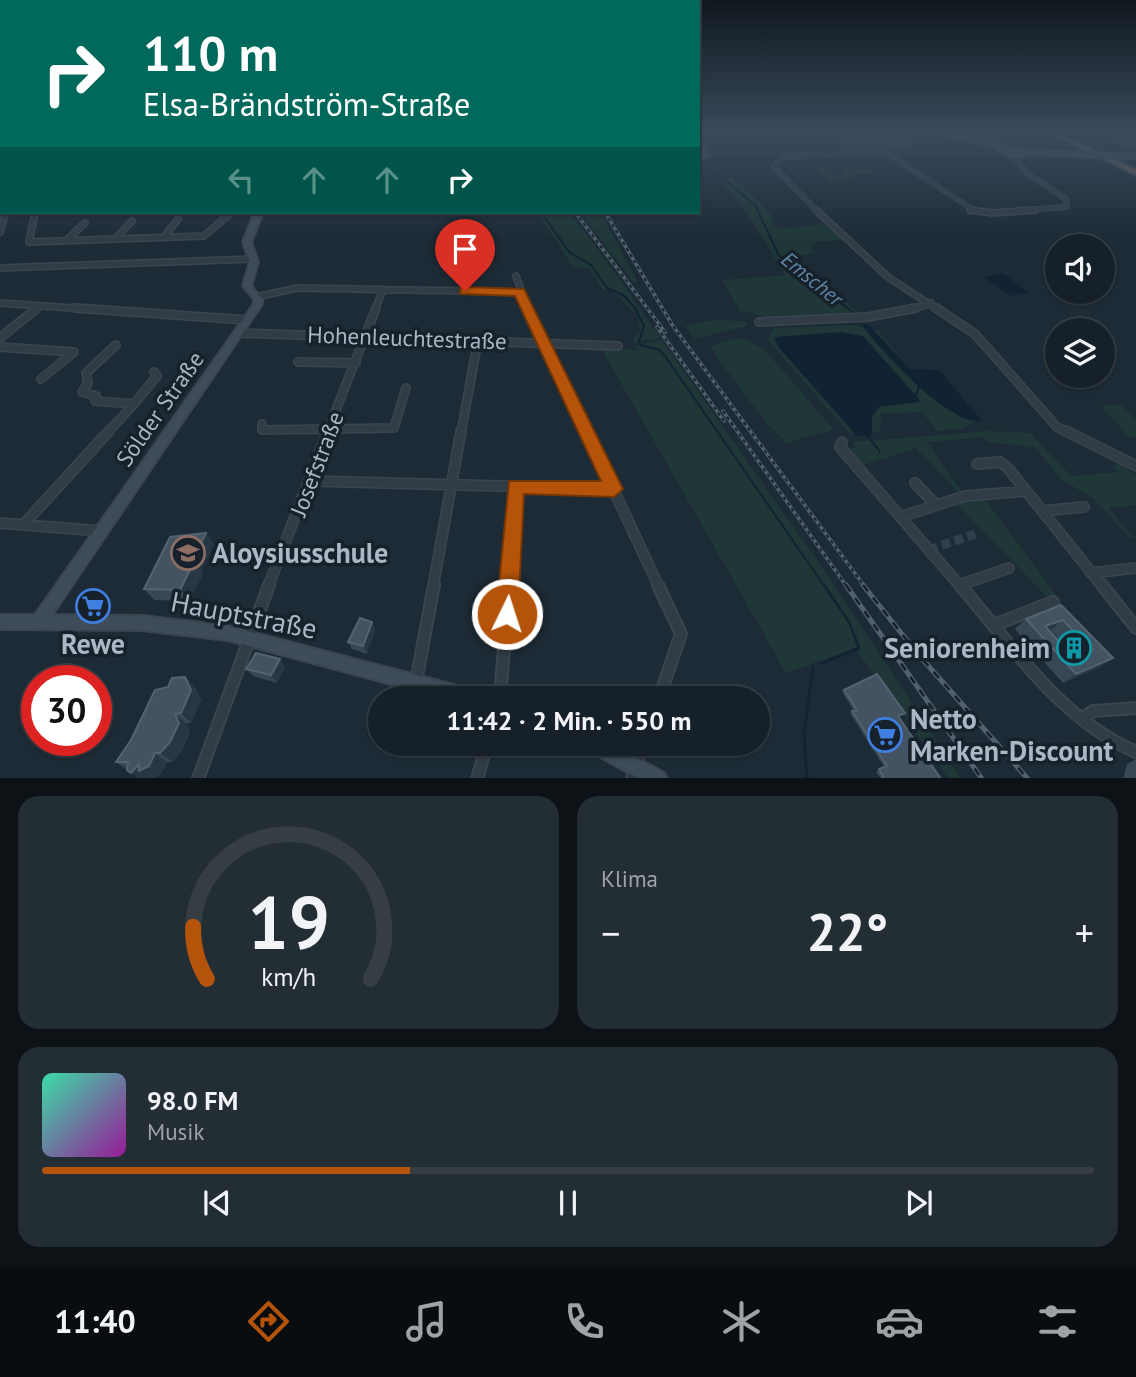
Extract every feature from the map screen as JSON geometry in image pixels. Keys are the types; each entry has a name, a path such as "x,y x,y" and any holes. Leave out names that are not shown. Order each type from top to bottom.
{"street":[{"path":"775,168 881,271 975,334 1057,427 1136,466"},
{"path":"909,168 972,211 993,214 1055,210 1069,205 1066,199 1023,168"},
{"path":"35,214 29,242 204,236 230,214"},
{"name":"Sölder Straße","path":"39,622 258,304 247,286 253,259 247,242 258,214"},
{"path":"164,237 178,219"},
{"path":"116,238 132,221"},
{"path":"66,240 85,223"},
{"path":"0,268 253,259"},
{"path":"516,276 520,292 681,634 663,686"},
{"path":"256,297 297,288 520,292"},
{"name":"Josefstraße","path":"198,778 249,637 383,289"},
{"path":"0,303 247,320"},
{"path":"759,322 798,317 877,316 930,303"},
{"path":"0,338 40,305"},
{"name":"Hohenleuchtestraße","path":"238,333 618,346"},
{"path":"416,682 478,340"},
{"path":"116,345 86,373 88,383 83,395 96,396 95,401 134,404"},
{"path":"0,347 74,352 41,379"},
{"path":"298,362 356,363"},
{"path":"23,525 134,404 157,376 154,372"},
{"path":"261,425 262,430 394,428 406,388"},
{"path":"842,442 840,447 1066,708 1115,743 1136,752"},
{"path":"977,464 999,462 1026,491 1136,628"},
{"path":"310,481 614,489"},
{"path":"915,483 936,505"},
{"path":"501,686 516,486"},
{"path":"900,517 965,496 1026,491"},
{"path":"1042,511 1084,507"},
{"path":"0,523 101,531"},
{"path":"960,585 1009,568"},
{"path":"1091,573 1136,568"},
{"path":"994,625 1053,603"},
{"name":"Hauptstraße","path":"0,622 142,623 249,637 430,686"},
{"path":"1082,719 1093,711 1136,708"},
{"path":"477,778 484,756"},
{"path":"611,756 634,773 654,778"},
{"path":"634,773 639,756"}],"green space":[{"path":"815,168 828,168 837,174 846,173 841,168 865,168 873,173 852,175 856,180 830,182"},
{"path":"732,178 765,207 776,229 826,224 842,240 816,242 811,247 816,253 792,256 819,282 860,313 764,316 740,311 722,280 785,275 744,208 720,181"},
{"path":"538,214 569,214 593,242 661,338 633,343 635,335 641,332 637,315 611,289 603,290 589,268 573,267"},
{"path":"581,214 601,214 638,282 634,283"},
{"path":"714,320 745,321 748,326 695,339 685,326"},
{"path":"853,325 878,331 934,396 981,418 962,429 937,431 922,412 881,414 880,432 849,433 767,339 774,328"},
{"path":"733,339 744,339 764,349 834,430 786,443 767,424 715,355 711,346"},
{"path":"662,340 826,573 961,778 948,778 855,648 786,673 601,348 638,350 635,345"},
{"path":"1101,406 1123,406 1136,420 1136,438 1129,437"},
{"path":"988,431 1035,433 1032,435 1071,476 1118,472 1112,465 1124,464 1130,468 1127,470 1136,474 1136,505 1108,508 1135,538 1129,538 1093,498 1062,480 1034,447 987,442 983,437 927,442 963,493 960,494 916,448 863,465 849,449 855,447 853,442"},
{"path":"984,498 1062,603 1051,601 956,503"}],"water":[{"path":"1003,273 1028,292 1010,296 984,277"},
{"path":"868,324 910,369 939,370 982,421 968,419 952,412 917,385 862,325"},
{"path":"841,332 863,336 920,400 879,407 872,417 872,435 857,436 779,348 774,337"}],"building":[{"path":"206,533 180,590 144,589 170,537"},
{"path":"1061,605 1113,658 1076,674 1026,619","holes":["1063,620 1092,650 1073,657 1045,626"]},
{"path":"360,618 372,622 363,646 348,642"},
{"path":"256,653 280,659 271,675 246,669"},
{"name":"Netto Marken-Discount","path":"877,674 905,713 898,716 940,778 884,778 879,769 887,766 852,711 857,710 844,690"},
{"path":"185,677 191,690 181,713 175,714 179,723 170,742 160,753 155,753 149,766 139,771 139,764 131,773 127,770 128,762 116,762 131,740 155,690 168,687 172,678"}],"waterway":[{"name":"Emscher","path":"716,174 720,177"},
{"name":"Emscher","path":"724,179 755,205 779,256 854,313"},
{"path":"542,214 569,252 591,265 607,288 623,295 635,308 644,326 639,342"},
{"path":"640,345 659,350 665,356 825,587"},
{"name":"Emscher","path":"915,381 919,387 916,395"},
{"name":"Emscher","path":"867,435 880,452"},
{"path":"823,663 859,648 849,622 824,585"},
{"name":"Emscher","path":"807,778 804,733 813,667"}],"tunnel":[{"path":"929,550 975,534"}],"railway":[{"path":"576,214 665,332"},
{"path":"606,214 673,326 865,587"},
{"path":"657,327 724,421"},
{"path":"723,411 847,587"},
{"path":"846,585 981,778"},
{"path":"863,585 917,653 1027,778"}],"place":[{"name":"Aloysiusschule","path":"188,553"},
{"name":"Rewe","path":"93,606"},
{"name":"Seniorenheim","path":"1074,648"},
{"name":"Netto Marken-Discount","path":"885,735"}],"route":[{"path":"465,291 520,292 614,489 516,486 507,614"}]}
